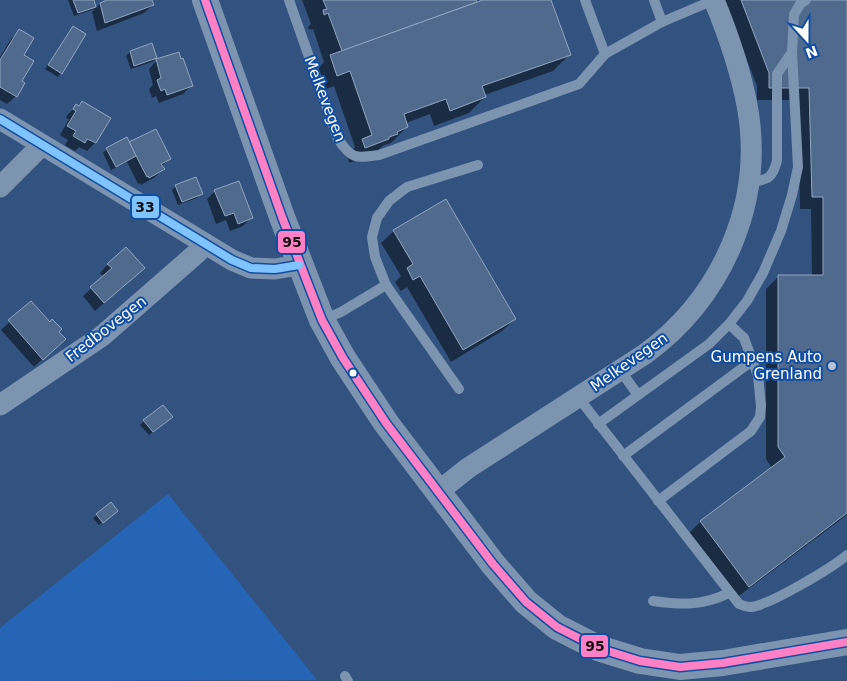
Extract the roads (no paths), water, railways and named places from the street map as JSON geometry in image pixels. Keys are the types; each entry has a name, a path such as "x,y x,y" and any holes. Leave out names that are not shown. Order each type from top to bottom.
{"street":[{"path":"206,0 299,265 322,320 343,358 386,423 493,564 526,602 557,627 598,648 679,674 723,663 847,642"},
{"name":"Melkevegen","path":"438,492 468,468 664,340 684,321 702,299 730,250 750,183 751,141 748,106 739,68 714,0"},
{"path":"0,119 232,260 251,268 275,269 299,265"},
{"path":"0,187 42,145"},
{"name":"Fredbovegen","path":"0,405 102,336 198,252 204,243"}],"lane":[{"name":"Melkevegen","path":"289,0 338,139 346,151 357,158 378,155 579,84 605,54 662,22 714,0"},
{"path":"585,0 605,54"},
{"path":"654,0 662,22"},
{"path":"598,424 709,344 729,324 747,301 763,273 782,231 798,167 792,52 794,15 800,4 806,0"},
{"path":"750,183 766,180 774,172 777,161 777,74 792,52"},
{"path":"458,389 386,285 375,257 372,237 377,218 389,201 407,187 478,165"},
{"path":"322,320 341,312 386,285"},
{"path":"658,501 751,431 760,417 761,406 758,376 744,338 729,324"},
{"path":"623,456 752,361"},
{"path":"620,370 638,395"},
{"path":"578,397 739,604 750,607 767,602 812,578 847,555"},
{"path":"653,601 679,605 698,604 715,600 729,593"}],"place":[{"name":"Gumpens Auto Grenland","path":"832,366"}]}
